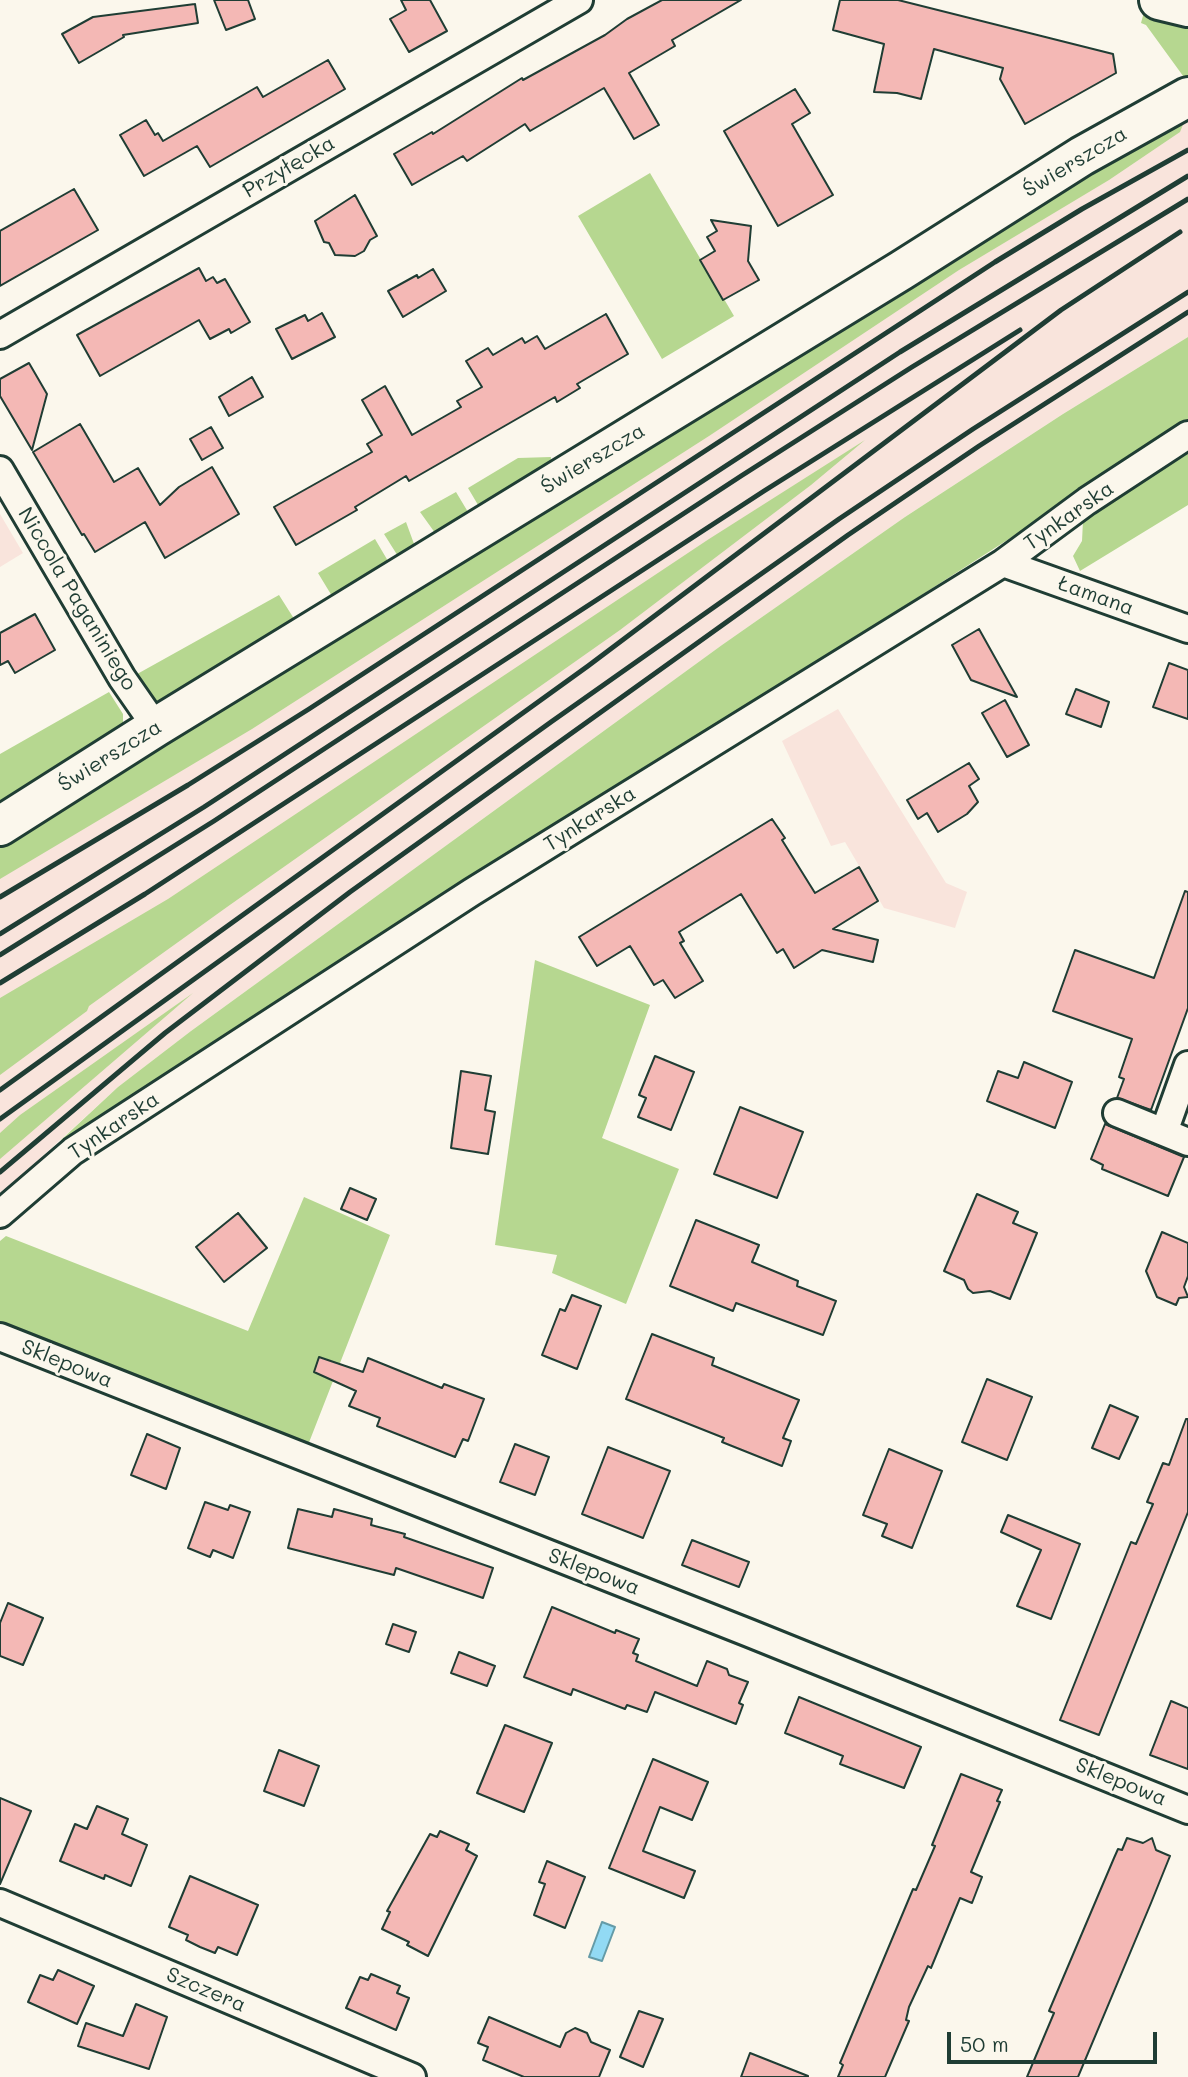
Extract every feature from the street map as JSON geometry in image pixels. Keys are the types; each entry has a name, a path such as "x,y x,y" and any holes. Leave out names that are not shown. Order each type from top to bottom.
{"street":[{"name":"Przyłęcka","path":"0,335 579,0"},
{"path":"1158,0 1188,7"},
{"name":"Świerszcza","path":"0,826 156,727 902,270 1082,156 1188,97"},
{"name":"Tynkarska","path":"0,1214 73,1151 472,892 1003,563 1087,501 1188,435"},
{"name":"Niccola Paganiniego","path":"0,470 122,678 156,727"},
{"name":"Łamana","path":"1003,563 1188,629"},
{"path":"1117,1113 1176,1137 1188,1065"},
{"name":"Sklepowa","path":"2,1341 771,1642 1188,1810"},
{"name":"Szczera","path":"0,1903 412,2077"}],"shaded area":[{"path":"1188,120 1188,337 1063,414 905,517 722,645 191,1031 118,1087 0,1195 0,851"},
{"path":"0,514 23,553 0,567"},
{"path":"838,709 946,883 967,892 955,928 884,908 845,842 831,846 782,741"}],"green space":[{"path":"1144,12 1185,25 1188,29 1186,80 1146,25 1141,23"},
{"path":"1188,114 1188,120 1184,122 1180,132 1109,180 959,270 709,436 252,729 0,879 0,844 1021,208"},
{"path":"650,173 734,316 662,359 578,216"},
{"path":"1188,337 1188,424 65,1145 61,1140 118,1087 191,1031 722,645 905,517 1063,414"},
{"path":"865,440 811,485 620,630 89,1006 87,1011 0,1075 0,998 168,899 709,539"},
{"path":"1188,451 1188,505 1080,571 1073,556 1082,541 1083,521 1094,511"},
{"path":"551,457 550,468 481,510 468,488 518,458"},
{"path":"456,492 471,517 438,537 420,512"},
{"path":"406,522 417,552 401,561 384,534"},
{"path":"375,539 388,561 385,571 335,601 318,573"},
{"path":"279,595 298,625 158,705 150,702 130,678"},
{"path":"109,692 123,714 123,724 115,738 0,806 0,754"},
{"path":"535,960 650,1005 602,1138 679,1169 626,1304 552,1273 557,1255 495,1245"},
{"path":"193,993 0,1159 0,1133 20,1115"},
{"path":"304,1197 390,1235 308,1445 0,1323 0,1241 6,1236 248,1331"}],"water":[{"path":"602,1922 615,1927 602,1961 589,1957"}],"building":[{"path":"214,0 248,0 255,19 226,30"},
{"path":"401,0 430,0 447,31 409,52 390,19 406,10"},
{"path":"662,0 741,0 672,40 675,46 629,73 659,125 634,139 604,88 530,131 525,124 467,161 463,156 412,185 394,154 432,132 433,134 522,78 523,80 605,35 627,19"},
{"path":"840,0 898,0 1113,54 1116,73 1025,124 1000,79 1003,68 934,49 921,99 897,93 874,92 884,44 833,30"},
{"path":"195,4 198,23 123,35 124,37 79,63 62,34 93,17"},
{"path":"328,60 345,89 210,167 197,146 144,176 120,135 146,120 155,135 158,133 163,141 257,87 263,97"},
{"path":"795,89 810,113 792,124 833,195 778,226 724,131"},
{"path":"74,189 98,230 0,286 0,231"},
{"path":"355,195 377,236 370,240 364,251 355,256 335,255 329,243 324,242 315,221"},
{"path":"711,220 751,226 748,261 759,280 723,300 700,260 715,251 707,237 717,231"},
{"path":"199,268 206,281 213,277 217,283 225,279 250,322 231,333 229,329 210,339 199,320 100,376 77,335"},
{"path":"433,269 446,291 403,317 388,291"},
{"path":"322,313 335,337 292,359 276,329 305,315 308,321"},
{"path":"606,314 628,354 577,384 580,388 557,402 555,397 409,481 406,476 355,507 357,510 296,545 274,507 372,452 367,444 382,435 362,400 385,386 412,435 461,407 457,401 482,387 466,361 488,348 493,355 522,338 525,343 537,336 545,349"},
{"path":"29,363 47,394 32,450 0,396 0,379"},
{"path":"252,377 263,397 229,416 219,397"},
{"path":"80,424 114,482 138,468 160,505 179,487 212,467 239,514 165,558 145,522 95,552 33,452"},
{"path":"211,427 223,448 202,460 190,439"},
{"path":"35,614 55,650 15,673 8,661 0,665 0,633"},
{"path":"979,629 1017,697 971,680 952,645"},
{"path":"1169,663 1188,670 1188,719 1153,707"},
{"path":"1076,689 1109,702 1101,727 1066,714"},
{"path":"1005,700 1029,745 1007,757 982,713"},
{"path":"969,763 979,779 969,786 978,802 967,814 938,832 927,813 918,819 907,800"},
{"path":"772,819 815,893 859,867 878,901 833,929 878,940 873,962 822,950 794,968 783,949 777,953 741,894 679,932 684,941 680,943 703,981 675,998 663,980 654,985 630,946 597,966 579,937"},
{"path":"1185,891 1188,892 1188,1008 1151,1110 1117,1098 1124,1079 1119,1077 1132,1039 1053,1011 1075,950 1154,978"},
{"path":"655,1056 694,1072 671,1130 638,1117 646,1098 639,1095"},
{"path":"1024,1062 1072,1082 1055,1128 987,1101 998,1071 1018,1078"},
{"path":"461,1071 491,1076 485,1110 495,1112 488,1154 451,1148"},
{"path":"740,1107 803,1132 777,1198 714,1174"},
{"path":"1105,1124 1184,1157 1168,1196 1102,1169 1103,1165 1091,1159"},
{"path":"350,1188 376,1199 367,1220 341,1209"},
{"path":"977,1194 1018,1212 1013,1223 1037,1233 1010,1299 990,1291 973,1293 964,1280 944,1271"},
{"path":"238,1213 267,1248 224,1282 196,1247"},
{"path":"696,1220 759,1245 752,1262 798,1281 797,1286 836,1301 823,1335 736,1303 733,1311 670,1286"},
{"path":"1162,1232 1188,1243 1188,1276 1184,1287 1188,1297 1179,1298 1176,1305 1157,1297 1146,1271"},
{"path":"572,1295 601,1306 577,1369 542,1355 560,1309 565,1311"},
{"path":"652,1334 714,1358 712,1365 799,1400 783,1438 791,1441 782,1466 722,1442 724,1438 626,1399"},
{"path":"319,1357 363,1372 368,1358 442,1388 444,1384 484,1399 468,1441 463,1439 455,1457 377,1426 380,1418 349,1406 356,1391 314,1372"},
{"path":"987,1379 1032,1397 1007,1460 962,1442"},
{"path":"1110,1405 1138,1417 1119,1459 1092,1448"},
{"path":"1186,1419 1188,1512 1099,1735 1060,1720 1131,1542 1136,1544 1153,1504 1147,1502 1163,1463 1169,1465"},
{"path":"147,1434 180,1448 166,1489 131,1475"},
{"path":"515,1444 549,1457 535,1495 500,1482"},
{"path":"608,1447 670,1471 643,1538 582,1514"},
{"path":"889,1449 942,1471 912,1548 882,1536 887,1524 863,1515"},
{"path":"205,1502 228,1510 230,1505 250,1512 233,1558 213,1550 210,1557 188,1548"},
{"path":"298,1509 332,1517 334,1509 372,1519 371,1525 405,1534 404,1537 493,1568 483,1598 396,1568 394,1575 288,1548"},
{"path":"1008,1515 1080,1544 1051,1619 1017,1606 1041,1550 1001,1532"},
{"path":"692,1540 749,1562 739,1587 682,1565"},
{"path":"8,1603 43,1618 23,1665 0,1656 0,1623"},
{"path":"552,1607 615,1633 616,1630 639,1639 633,1653 638,1655 636,1661 697,1686 707,1661 727,1669 729,1675 748,1682 739,1703 743,1705 736,1724 655,1692 647,1712 627,1705 625,1709 573,1689 571,1695 524,1677"},
{"path":"393,1624 416,1632 409,1652 386,1644"},
{"path":"459,1652 495,1666 487,1686 451,1673"},
{"path":"799,1697 921,1747 904,1788 840,1764 843,1756 785,1733"},
{"path":"1171,1701 1188,1708 1188,1769 1150,1755"},
{"path":"505,1725 552,1743 524,1812 477,1793"},
{"path":"279,1750 319,1766 304,1806 264,1791"},
{"path":"653,1759 708,1782 692,1820 660,1807 643,1851 695,1871 684,1898 609,1868"},
{"path":"961,1774 1002,1790 997,1801 1000,1802 971,1872 982,1877 972,1903 960,1898 931,1968 928,1966 909,2007 906,2020 909,2021 885,2077 838,2077 843,2065 840,2063 913,1889 916,1890 935,1846 932,1845"},
{"path":"0,1798 31,1811 0,1884"},
{"path":"97,1806 128,1819 122,1834 147,1845 131,1886 105,1875 104,1879 60,1861 75,1824 87,1829"},
{"path":"440,1831 469,1844 466,1850 477,1856 428,1956 407,1945 409,1942 382,1929 390,1912 387,1911 430,1834 437,1837"},
{"path":"1127,1838 1143,1843 1152,1838 1156,1850 1170,1856 1151,1903 1078,2077 1027,2077 1054,2013 1049,2011 1118,1849 1122,1850"},
{"path":"547,1861 585,1877 565,1928 534,1915 545,1884 539,1882"},
{"path":"190,1876 258,1905 237,1955 218,1947 215,1953 200,1947 186,1940 188,1935 169,1927"},
{"path":"58,1970 94,1986 77,2024 28,2002 40,1975 53,1980"},
{"path":"371,1974 400,1986 397,1993 409,1998 396,2030 346,2008 360,1977 368,1980"},
{"path":"136,2004 167,2017 149,2069 78,2046 86,2023 123,2036"},
{"path":"639,2011 663,2019 643,2067 620,2057"},
{"path":"489,2017 560,2047 566,2033 575,2028 587,2033 591,2042 610,2050 599,2077 524,2077 483,2060 488,2047 478,2043"},
{"path":"750,2053 808,2076 808,2077 741,2077"}],"railway":[{"path":"0,897 309,709 995,262 1082,209 1188,150"},
{"path":"0,934 204,807 900,352 1188,176"},
{"path":"0,955 214,821 912,367 1188,199"},
{"path":"0,1090 588,666 1061,310 1180,232"},
{"path":"0,1119 551,722 839,519 973,429 1188,292"},
{"path":"0,1172 165,1033 350,892 848,535 979,446 1188,312"},
{"path":"0,983 145,894 764,491 1020,330"}]}
